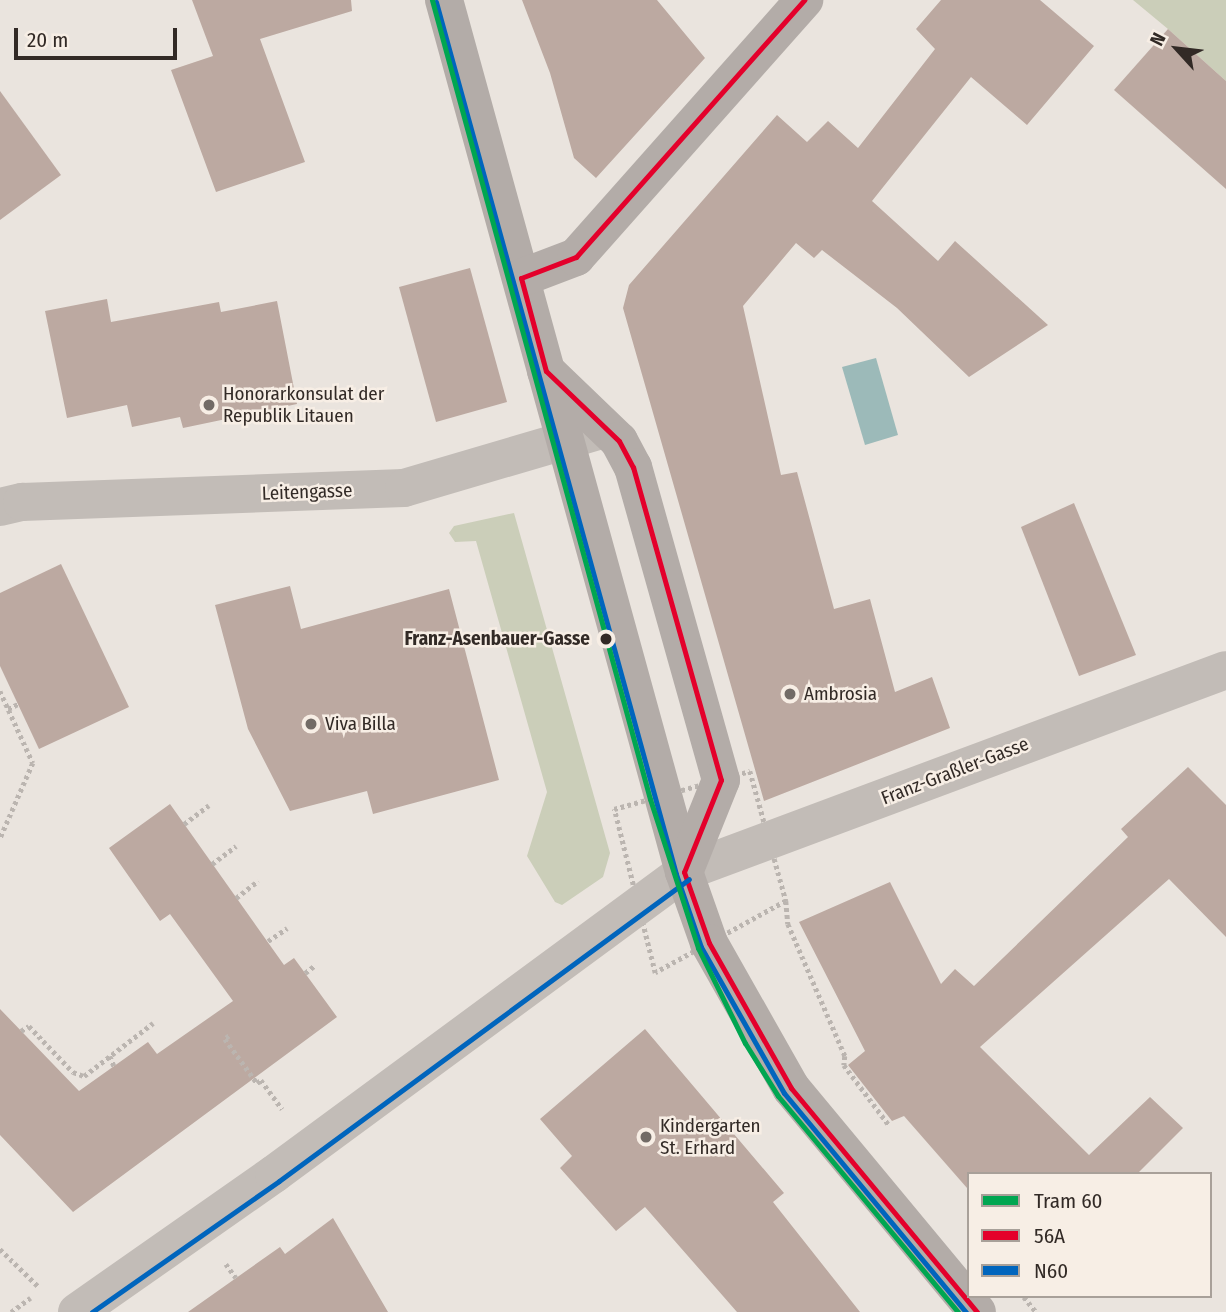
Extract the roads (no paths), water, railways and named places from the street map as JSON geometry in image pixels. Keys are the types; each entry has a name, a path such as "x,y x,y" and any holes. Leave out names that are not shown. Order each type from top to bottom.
{"main road":[{"path":"444,0 684,872 709,943 791,1088 976,1312"},
{"path":"520,278 576,257 804,0"},
{"path":"546,371 606,429 633,467 721,780 684,872"}],"street":[{"name":"Leitengasse","path":"0,507 22,502 404,488 606,429"},
{"name":"Franz-Graßler-Gasse","path":"684,872 1226,670"},
{"path":"77,1312 274,1174 684,872"}],"water":[{"path":"876,358 898,435 865,445 842,367"}],"tram line":[{"name":"60","path":"432,0 650,799 698,948 745,1043 778,1096 958,1312"}],"place":[{"name":"Honorarkonsulat der Republik Litauen","path":"209,405"},
{"name":"Franz-Asenbauer-Gasse","path":"606,639"},
{"name":"Ambrosia","path":"790,694"},
{"name":"Viva Billa","path":"311,724"},
{"name":"Kindergarten St. Erhard","path":"646,1137"}]}
